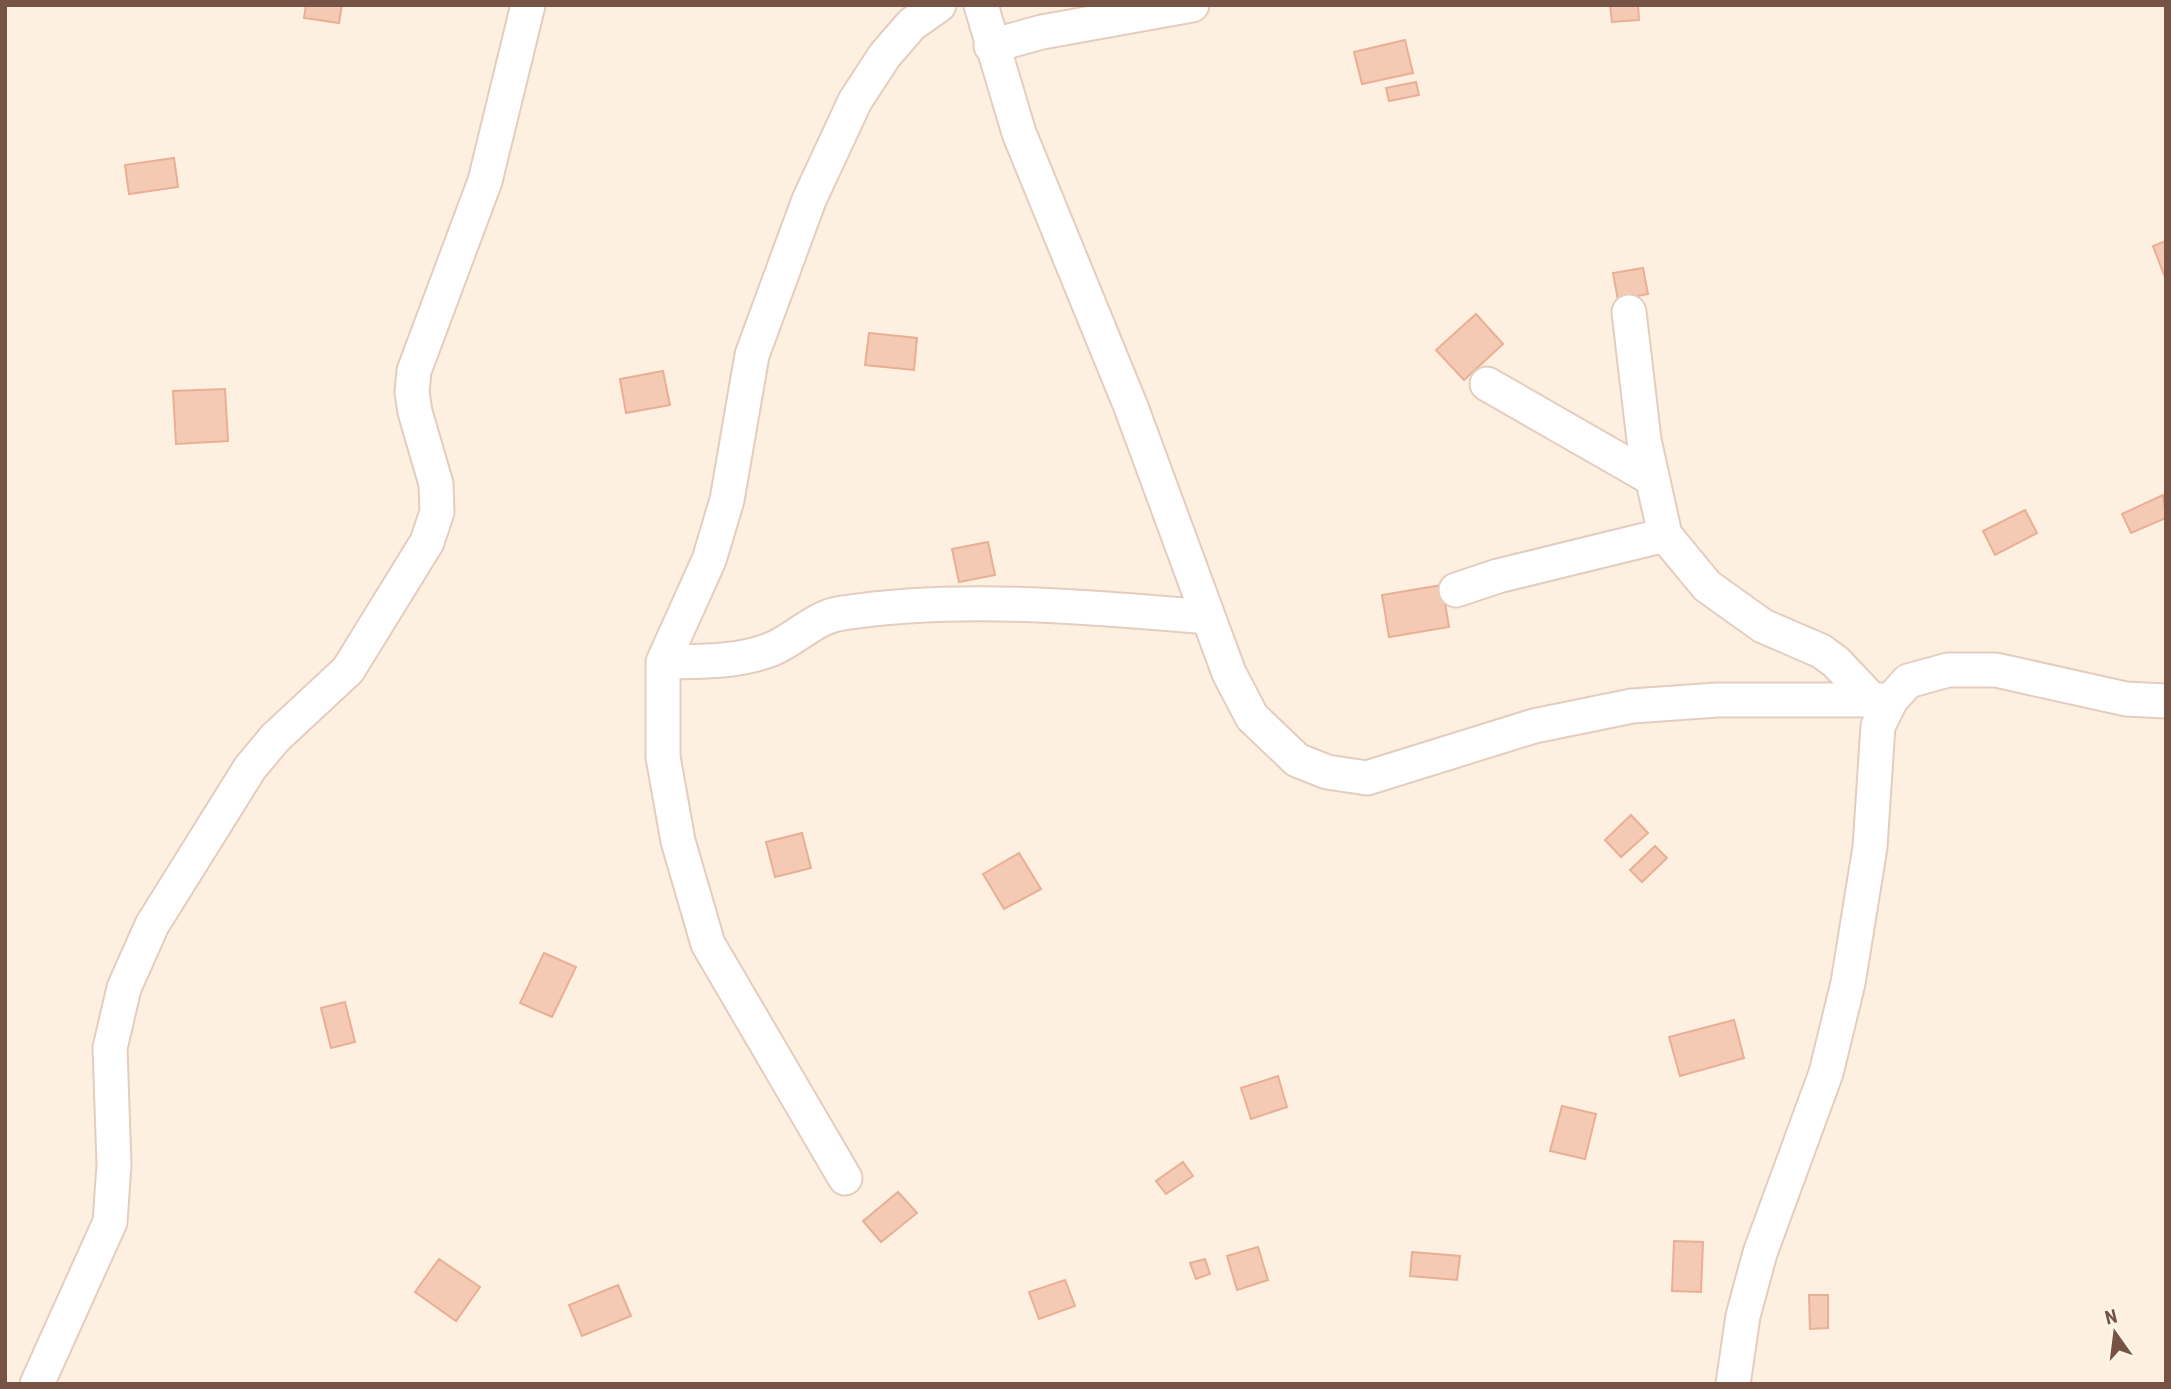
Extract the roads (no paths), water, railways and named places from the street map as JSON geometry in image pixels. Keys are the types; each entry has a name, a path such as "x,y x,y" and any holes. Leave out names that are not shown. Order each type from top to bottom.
{"street":[{"path":"37,1384 110,1222 114,1165 110,1048 124,988 152,925 250,768 275,738 348,670 427,542 437,512 436,484 415,412 412,392 414,371 485,181 528,5"},
{"path":"845,1178 708,944 678,841 663,757 663,662 709,560 727,500 752,355 809,200 855,101 886,55 912,24 939,5"},
{"path":"981,5 1019,133 1131,407 1229,673 1252,718 1297,760 1326,772 1367,778 1534,726 1632,706 1717,700 1881,700 1908,681 1948,670 1996,670 2126,699 2166,701"},
{"path":"991,46 1042,32 1192,5"},
{"path":"1629,312 1651,478 1665,535 1707,586 1763,626 1821,651 1881,700"},
{"path":"1487,384 1651,478"},
{"path":"1456,590 1665,535"},
{"path":"663,662 750,657 775,648 838,613 884,607 1058,605 1208,617"},
{"path":"1733,1384 1743,1316 1760,1253 1826,1073 1848,983 1870,847 1881,700"}]}
